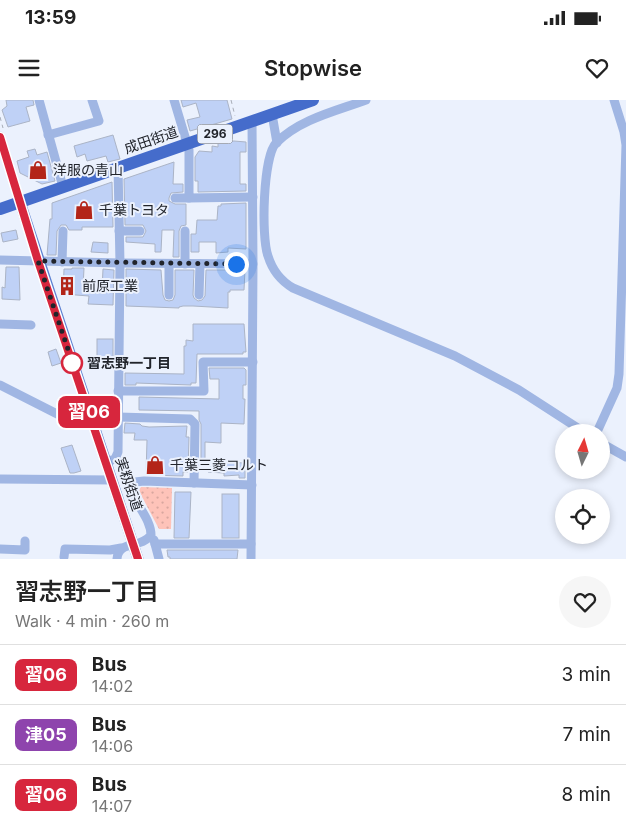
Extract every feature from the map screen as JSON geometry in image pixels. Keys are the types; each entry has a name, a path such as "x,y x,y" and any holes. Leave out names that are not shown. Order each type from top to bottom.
{"highway":[{"name":"成田街道","path":"0,209 312,100"}],"main road":[{"name":"実籾街道","path":"20,202 138,559"}],"street":[{"path":"39,100 63,187"},
{"path":"48,134 99,120 92,100"},
{"path":"174,100 189,150 189,198"},
{"path":"366,100 314,118 276,143 271,150 267,165 265,188 265,245 272,266 287,285 455,356 519,390 572,424"},
{"path":"600,424 617,388 619,374 626,145 614,100"},
{"path":"272,114 276,143"},
{"path":"251,559 253,362 252,121"},
{"path":"0,136 20,202"},
{"path":"106,462 113,460 117,456 120,264 118,168"},
{"path":"175,198 253,197"},
{"path":"62,262 63,231"},
{"path":"119,231 140,231"},
{"path":"185,231 186,264"},
{"path":"0,260 120,264 253,264"},
{"path":"168,295 169,264"},
{"path":"199,295 200,264"},
{"path":"0,324 31,325"},
{"path":"118,391 204,391 203,362 253,362"},
{"path":"0,385 69,420 91,418"},
{"path":"118,417 190,418 194,424 194,482"},
{"path":"610,448 626,457"},
{"path":"0,479 112,480"},
{"path":"159,559 151,531 132,493 131,487 135,482 194,482 252,485"},
{"path":"64,557 65,549 110,550 134,545 149,538 151,531"},
{"path":"0,549 25,550 25,541"},
{"path":"155,544 251,544"},
{"path":"117,559 117,552 121,548"}],"path":[{"path":"231,100 236,120"}],"shaded area":[{"path":"141,487 172,488 171,529 159,529 140,493"}],"building":[{"path":"6,100 33,100 34,105 26,107 30,121 8,127 2,110 7,106"},
{"path":"181,100 227,100 232,119 190,131 187,120 200,117 196,103 183,107"},
{"path":"113,135 120,159 108,162 106,156 87,161 85,154 77,157 74,146"},
{"path":"218,142 246,142 246,152 240,152 240,184 246,184 246,191 198,192 198,181 195,181 195,157 199,151 212,152 212,146 218,147"},
{"path":"35,149 37,155 47,152 55,181 42,184 20,173 17,161 29,157 27,151"},
{"path":"174,162 173,184 183,184 183,192 171,193 169,201 175,204 186,204 186,225 181,226 179,231 179,257 173,257 174,230 162,230 161,252 155,252 155,244 126,242 126,237 143,237 146,231 143,225 125,225 124,179"},
{"name":"千葉トヨタ","path":"112,182 113,227 82,227 82,230 69,230 66,225 61,225 57,231 56,255 47,255 50,219 52,219 52,203"},
{"path":"246,203 246,249 228,248 228,252 216,253 216,242 199,242 199,252 191,252 191,234 196,234 197,220 217,220 218,206 221,206 221,204"},
{"path":"16,230 18,239 3,242 1,233"},
{"path":"93,242 108,243 108,253 91,252"},
{"path":"6,267 19,267 20,300 2,299 2,287 5,288"},
{"path":"84,268 83,288 102,289 103,269 114,270 113,305 88,304 89,296 63,294 64,269"},
{"path":"126,269 161,270 163,295 165,300 169,301 173,300 175,295 175,270 194,270 193,295 198,301 202,300 205,296 206,270 245,270 244,290 230,290 228,292 228,308 126,306"},
{"path":"193,324 244,324 246,352 243,352 243,354 197,354 196,383 191,383 191,385 136,383 136,385 125,385 125,373 184,374 184,346 186,346 186,340 193,341"},
{"path":"97,339 113,339 113,357 97,357"},
{"path":"56,349 61,363 52,366 48,352"},
{"path":"209,368 244,368 246,370 246,385 243,385 243,399 245,399 244,424 221,423 221,443 205,442 205,465 201,465 201,424 199,411 139,410 139,397 219,399 219,379 210,379"},
{"path":"125,423 149,427 187,426 186,437 189,437 188,472 183,472 183,476 146,475 147,440 134,440 135,433 124,433"},
{"path":"72,445 81,471 70,473 61,448"},
{"path":"217,462 245,463 245,478 239,478 239,475 224,476 224,473 208,472 208,463 217,464"},
{"path":"175,492 191,492 189,538 174,538"},
{"path":"222,494 239,494 239,538 222,538"},
{"path":"167,550 238,550 237,559 170,559"}],"bus line":[{"name":"習06","path":"0,137 38,261 138,559"}],"place":[{"name":"洋服の青山","path":"38,170"},
{"name":"千葉トヨタ","path":"84,210"},
{"name":"前原工業","path":"67,286"},
{"name":"習志野一丁目","path":"72,363"},
{"name":"千葉三菱コルト","path":"155,465"}],"route":[{"path":"72,363 38,261 120,264 236,264"}]}
